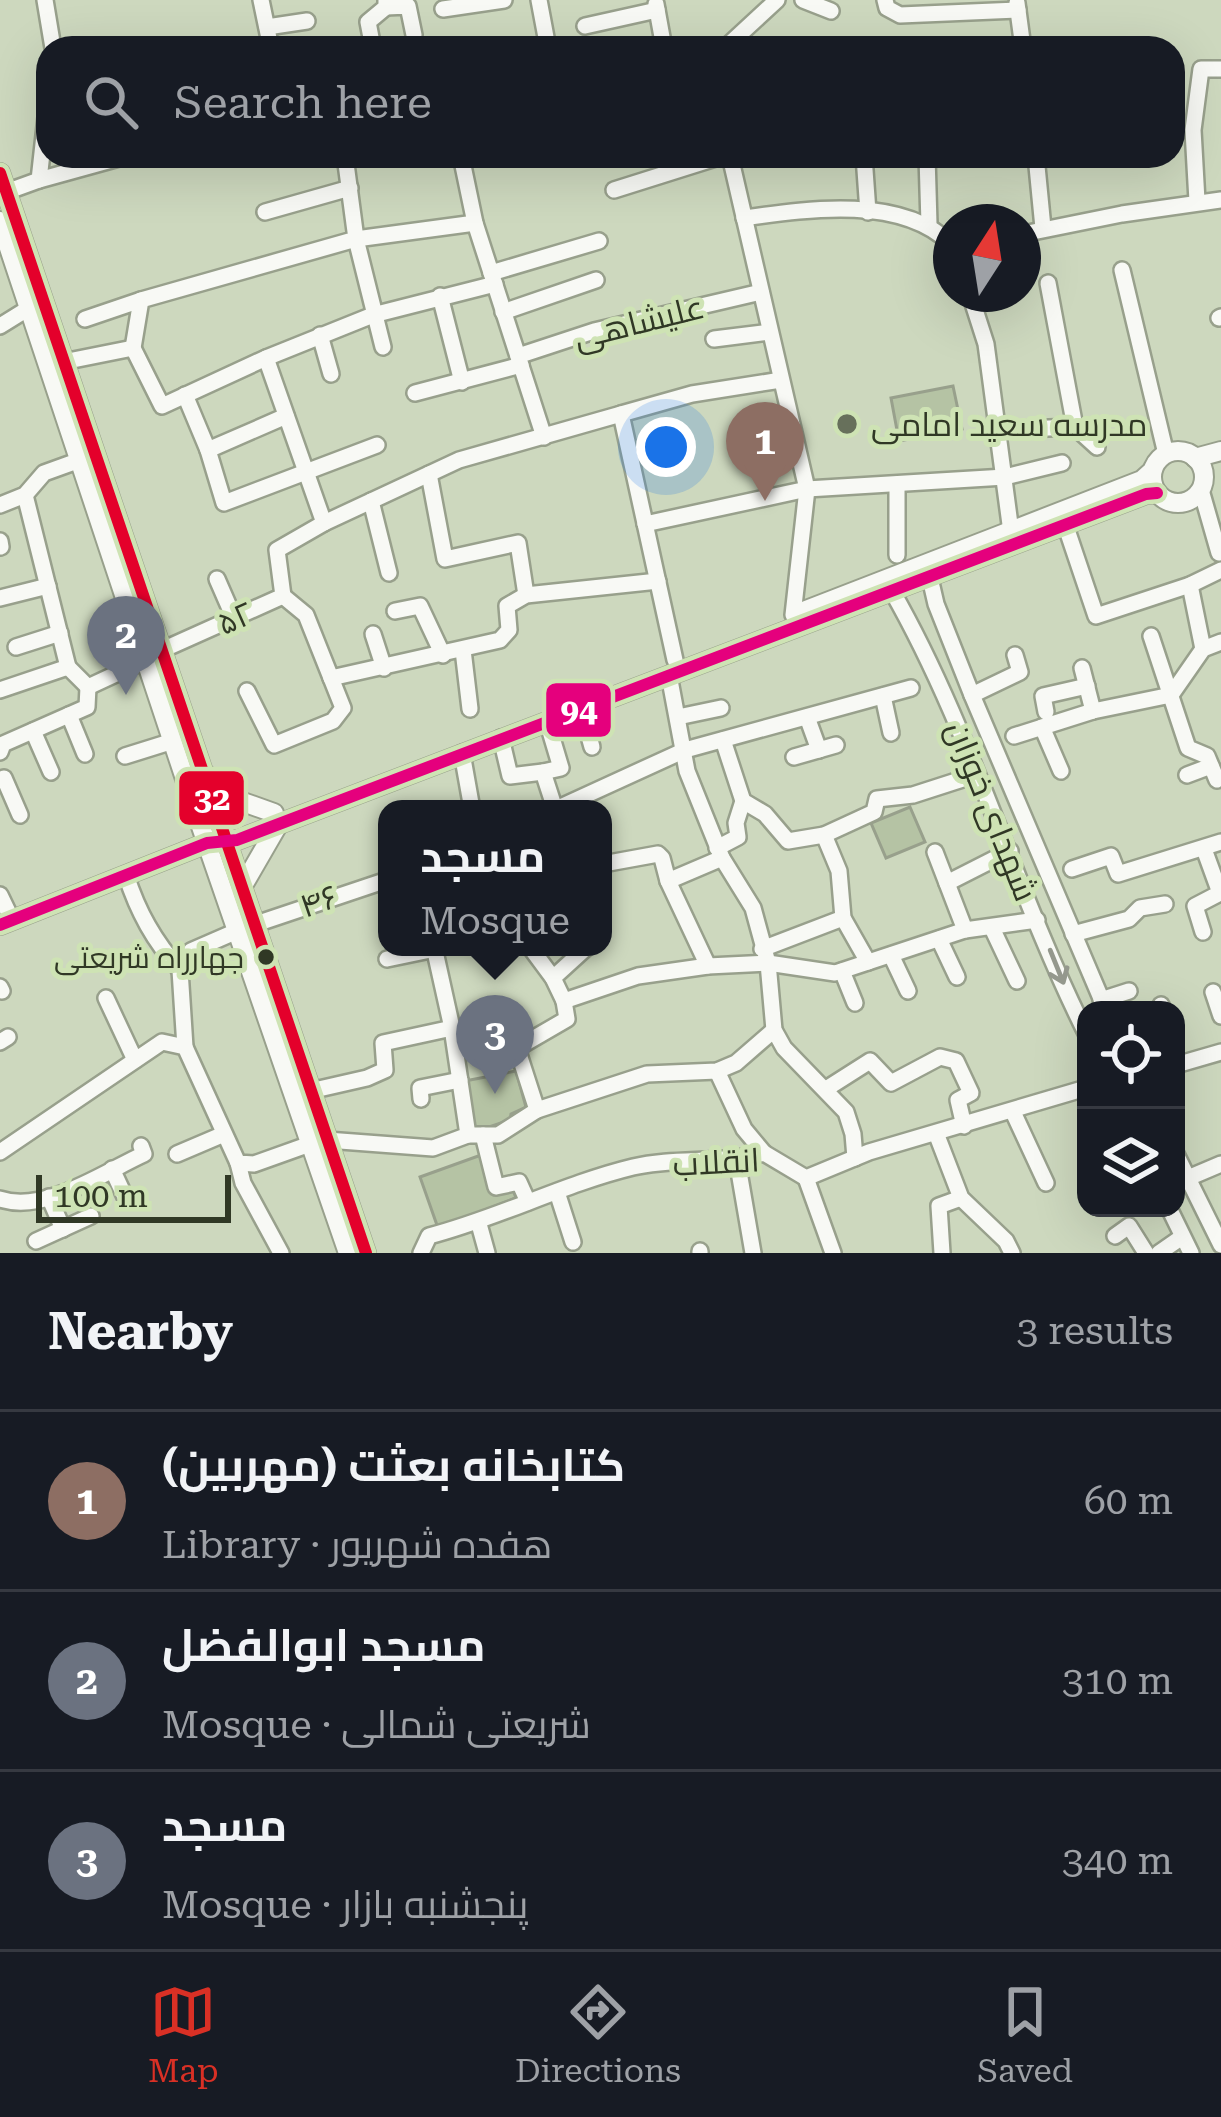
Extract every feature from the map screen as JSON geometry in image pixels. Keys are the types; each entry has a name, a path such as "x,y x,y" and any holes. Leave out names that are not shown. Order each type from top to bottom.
{"main road":[{"path":"3,183 153,656 172,741 197,814 241,889 245,928 310,1091 348,1253"},
{"path":"1,230 80,460 153,656 202,771 216,842 245,928 319,1142 366,1253"},
{"path":"6,922 216,842 237,827 276,819 581,708 672,668 793,615 1142,480 1166,454 1180,451 1195,458 1208,478 1179,503 1156,493 1065,524 930,578 672,668 276,819 241,889"},
{"path":"1195,458 1221,452"},
{"path":"1152,471 1156,493"},
{"path":"202,771 243,802 276,819"},
{"path":"181,854 197,814"}],"street":[{"path":"45,0 51,36"},
{"path":"261,0 269,36"},
{"path":"442,9 504,0"},
{"path":"539,0 546,36"},
{"path":"738,36 777,0"},
{"path":"803,0 831,10"},
{"path":"885,0 887,8 900,15 1017,5 1021,36"},
{"path":"371,36 368,22 386,3 408,6 414,35"},
{"path":"585,26 656,5 662,36"},
{"path":"267,27 307,22"},
{"path":"1197,201 1193,130 1201,69 1221,69"},
{"path":"39,180 41,168"},
{"path":"3,183 39,180 83,168"},
{"path":"348,168 356,239 383,347"},
{"path":"464,168 475,223 544,436"},
{"path":"614,190 686,168"},
{"path":"729,168 807,489 793,615"},
{"path":"865,168 868,212"},
{"path":"927,168 929,224"},
{"path":"1037,168 1043,228 1221,200"},
{"path":"266,212 350,188"},
{"path":"744,218 830,206 933,228"},
{"path":"86,319 356,239 475,223"},
{"path":"141,299 133,347 162,406 320,335 599,241"},
{"path":"1122,270 1166,454"},
{"path":"503,312 596,280"},
{"path":"1048,283 1075,427 1096,447"},
{"name":"علیشاهی","path":"415,393 462,382 594,331 761,292"},
{"path":"440,296 462,382"},
{"path":"0,326 29,308"},
{"path":"976,312 986,344 1012,532"},
{"path":"713,339 770,332"},
{"path":"320,335 331,374"},
{"path":"63,362 133,347"},
{"path":"266,358 324,523 459,460 692,394 782,380"},
{"path":"185,395 224,503 376,446"},
{"path":"622,415 658,581 687,771 720,853 753,908 765,956 774,1030 784,1048 846,1112 855,1158"},
{"path":"208,450 286,416"},
{"path":"748,426 791,421"},
{"path":"999,430 1075,427"},
{"path":"0,505 25,495 44,473 80,460"},
{"path":"645,524 807,489 1005,477 1062,463"},
{"path":"429,474 445,559 518,543 526,595"},
{"path":"1065,524 1096,616 1190,585 1221,559 1208,478"},
{"path":"897,484 897,554"},
{"path":"0,752 3,744 87,707 88,687 68,667 25,495"},
{"path":"370,501 389,573"},
{"name":"۵۲","path":"88,687 283,596 277,550 324,523"},
{"name":"شهدای خوزان","path":"930,578 972,695 1101,1001"},
{"path":"218,579 234,618"},
{"path":"331,678 500,640 509,630 507,606 526,595 658,581"},
{"path":"1190,585 1203,649"},
{"path":"0,598 48,586"},
{"name":"شهدای خوزان","path":"892,591 940,680 975,775 1077,1012"},
{"path":"248,691 274,745 333,721 343,707 306,615 283,596"},
{"path":"395,611 420,606 443,655"},
{"path":"919,638 946,629"},
{"path":"16,646 60,633"},
{"path":"373,634 384,668"},
{"path":"1151,636 1189,748 1214,763"},
{"path":"1014,736 1044,720 1171,694 1203,649 1221,642"},
{"path":"463,650 470,709"},
{"path":"972,695 1020,672 1015,655"},
{"path":"0,690 68,667"},
{"path":"1082,668 1093,711"},
{"path":"1061,771 1044,720 1042,696 1087,686"},
{"path":"576,800 686,750 911,688"},
{"path":"883,696 891,733"},
{"path":"581,708 592,747"},
{"path":"678,717 721,709"},
{"path":"69,715 85,754"},
{"path":"794,757 828,748 807,717"},
{"path":"502,738 510,776 561,768 547,721"},
{"path":"33,731 51,772"},
{"path":"668,881 739,838 736,823 743,800 723,740"},
{"path":"125,756 172,741"},
{"path":"462,753 470,800"},
{"path":"1187,775 1214,763"},
{"path":"543,772 553,800"},
{"path":"743,800 765,814 788,841 824,835 874,812 877,799 913,795 975,775"},
{"path":"1,781 20,815"},
{"path":"824,835 839,871 843,918 868,962"},
{"path":"1072,869 1111,856 1118,874 1221,842"},
{"path":"1203,932 1195,906 1220,893 1204,849"},
{"path":"947,883 1010,851"},
{"path":"934,852 965,930"},
{"path":"612,862 658,854 662,858 708,967"},
{"path":"126,875 137,909 159,948 180,970 185,1046 244,1183 281,1253"},
{"name":"۴۶","path":"180,970 191,951 378,883"},
{"path":"0,895 6,922"},
{"path":"1073,934 1129,920 1140,908 1166,904"},
{"path":"564,1001 638,976 765,956 843,918"},
{"path":"765,956 835,973 965,930 1037,920"},
{"path":"992,928 1017,981"},
{"path":"939,939 957,977"},
{"path":"891,955 908,991"},
{"path":"387,959 401,956"},
{"path":"438,956 460,1080 476,1135 496,1187 519,1182 528,1202"},
{"path":"537,956 553,978 567,1019 518,1048 537,1110"},
{"path":"553,978 577,956"},
{"path":"842,971 855,1004"},
{"path":"1110,1001 1129,991"},
{"path":"1213,992 1221,1016"},
{"path":"106,998 135,1060"},
{"path":"310,1091 385,1070 383,1043 452,1028"},
{"path":"238,1163 254,1164 319,1142 433,1148 476,1135 498,1135 537,1110 646,1074 717,1071 736,1063 774,1030"},
{"path":"0,1128 5,1148 163,1042 185,1046"},
{"path":"1185,1059 1221,1052"},
{"path":"826,1089 870,1061 892,1083 940,1058 956,1061 971,1093 958,1100 964,1126"},
{"path":"717,1071 744,1129 764,1153"},
{"path":"422,1099 420,1088 460,1080"},
{"name":"انقلاب","path":"421,1253 429,1236 478,1224 528,1202 638,1166 737,1160 764,1153 806,1178 855,1158 1077,1091"},
{"path":"1013,1112 1046,1183"},
{"path":"176,1154 224,1133"},
{"path":"936,1133 962,1198 1006,1241 1012,1253"},
{"path":"0,1199 33,1203 49,1197 145,1154 141,1146"},
{"path":"737,1160 753,1253"},
{"path":"1188,1178 1221,1164"},
{"path":"112,1169 126,1198"},
{"path":"1185,1172 1220,1241"},
{"path":"806,1178 833,1253"},
{"path":"557,1192 573,1241"},
{"path":"49,1197 63,1229"},
{"path":"942,1253 939,1206 962,1198"},
{"path":"36,1241 92,1216"},
{"path":"1173,1217 1191,1253"},
{"path":"478,1224 487,1253"},
{"path":"1115,1236 1129,1226 1146,1253"},
{"path":"1159,1253 1183,1237"}],"building":[{"path":"953,386 962,429 899,441 891,398"},
{"path":"910,807 925,842 886,858 871,823"},
{"path":"516,1071 526,1107 511,1114 510,1120 475,1127 465,1081"},
{"path":"481,1155 491,1193 512,1187 516,1198 438,1228 420,1177"}],"transit line":[{"name":"32","path":"0,173 366,1253"},
{"name":"94","path":"0,925 207,843 237,840 1157,493"}],"place":[{"name":"مدرسه سعید امامی","path":"847,424"},
{"name":"کتابخانه بعثت (مهربین)","path":"765,501"},
{"name":"مسجد ابوالفضل","path":"126,695"},
{"name":"جهارراه شریعتی","path":"266,957"},
{"name":"مسجد","path":"495,1094"}]}
